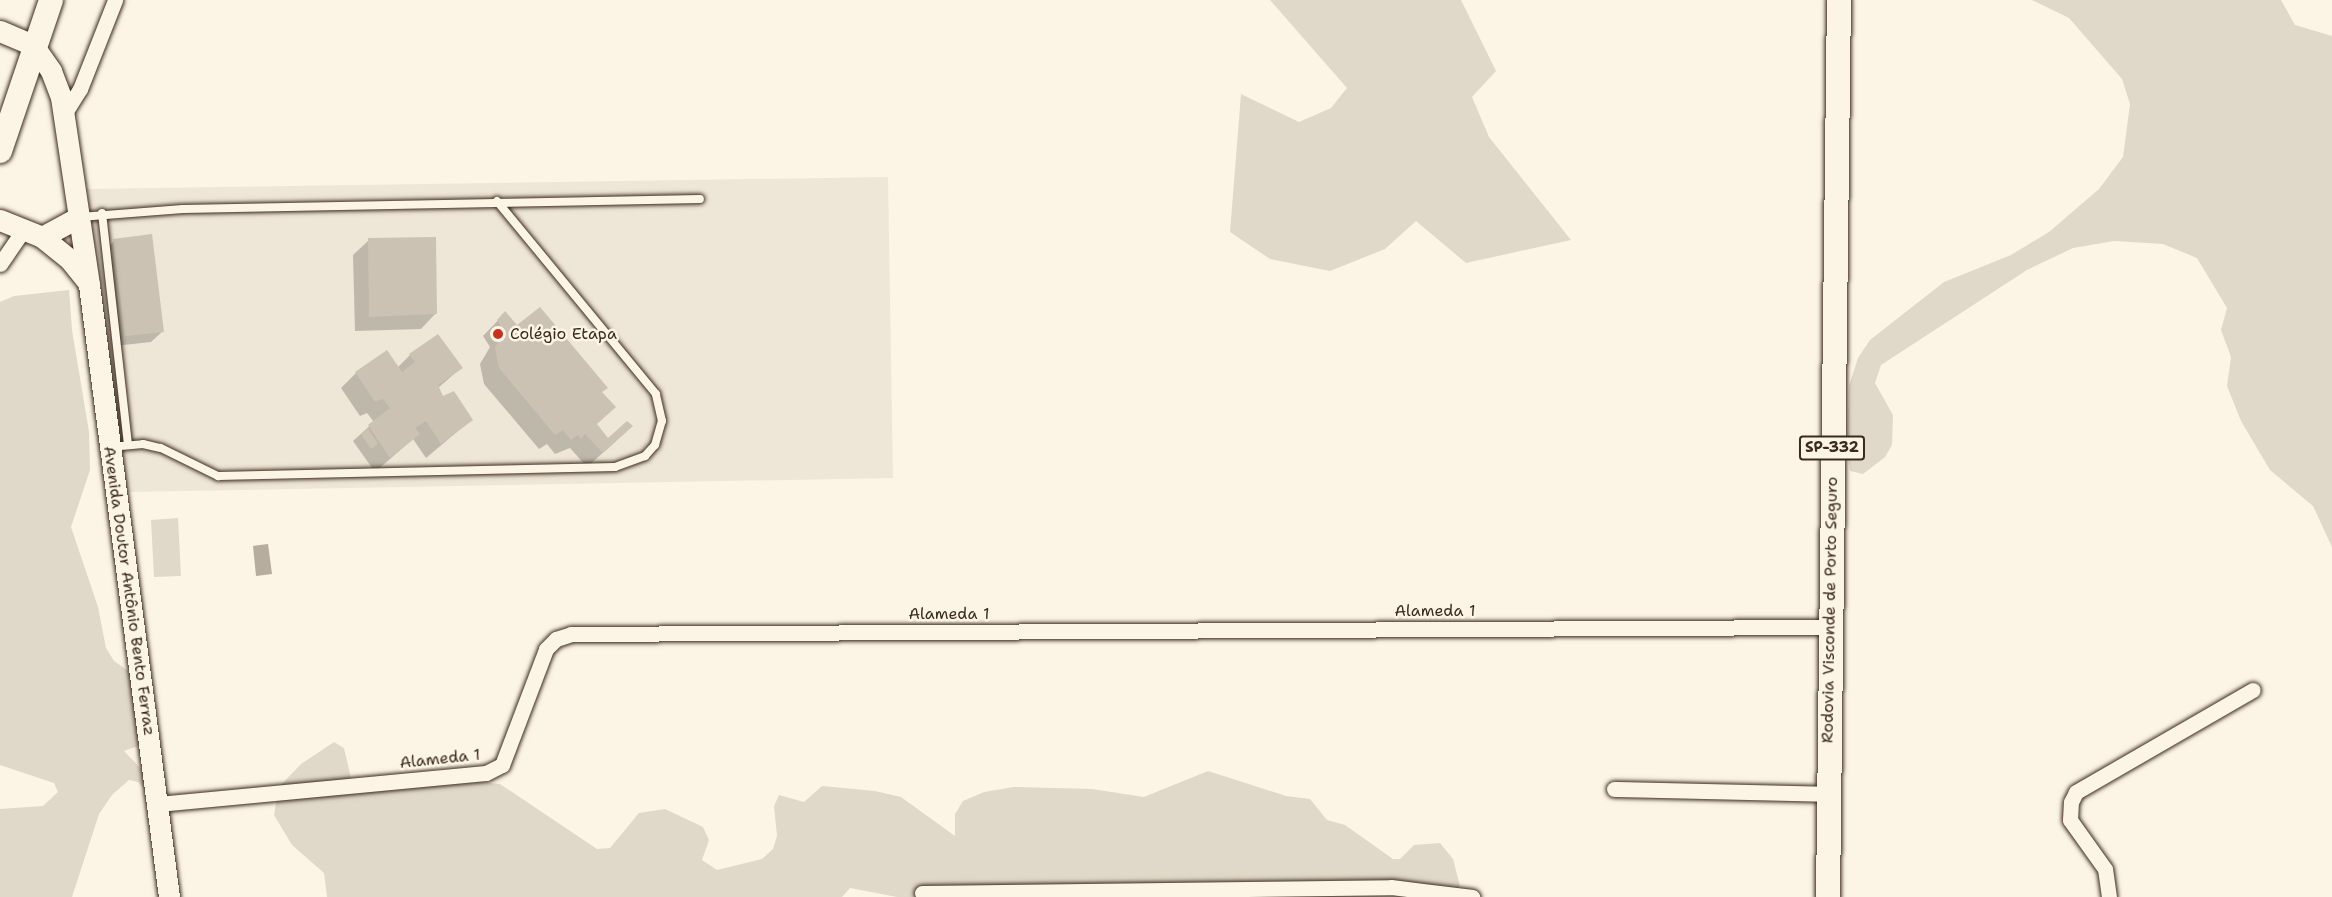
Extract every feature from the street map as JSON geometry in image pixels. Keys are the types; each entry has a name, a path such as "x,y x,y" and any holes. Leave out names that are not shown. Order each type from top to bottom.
{"main road":[{"path":"0,151 33,45 51,0"},
{"name":"Rodovia Visconde de Porto Seguro","path":"1828,897 1828,627 1839,0"},
{"path":"0,30 33,45"},
{"name":"Avenida Doutor Antônio Bento Ferraz","path":"33,45 51,71 63,116 89,285 119,446 169,897"},
{"path":"33,233 79,217"},
{"path":"0,220 33,233 70,260 89,285"}],"street":[{"path":"63,116 80,89 115,0"},
{"path":"0,264 33,233"},
{"name":"Alameda 1","path":"158,804 486,774 502,765 546,649 556,639 571,634 1828,627"},
{"path":"2109,897 2105,869 2070,820 2071,802 2076,792 2253,690"},
{"path":"1614,789 1828,794"},
{"path":"922,892 1390,887 1472,897"}],"lane":[{"path":"79,217 102,213 497,201 700,200"},
{"path":"102,213 119,446 161,448 218,476 615,467 645,456 655,445 662,421 656,394 497,201"}],"shaded area":[{"path":"1270,0 1461,0 1496,71 1472,97 1489,137 1571,240 1466,263 1416,221 1385,249 1330,271 1270,259 1230,232 1241,94 1299,122 1331,108 1347,88"},
{"path":"2032,0 2281,0 2295,25 2332,36 2332,547 2313,506 2270,470 2241,421 2227,386 2231,357 2221,330 2227,308 2197,258 2163,244 2114,241 2073,248 2027,270 1881,365 1875,383 1893,415 1892,445 1885,457 1863,474 1850,471 1847,449 1849,386 1858,358 1870,340 1944,282 2011,255 2049,232 2099,189 2123,157 2130,104 2122,79 2069,18"},
{"name":"Colégio Etapa","path":"888,177 893,478 126,492 87,189"},
{"path":"69,290 72,330 89,432 90,470 71,527 98,607 106,648 114,661 137,677 155,740 124,751 148,776 147,791 138,782 129,780 112,795 99,814 72,897 0,897 0,809 43,806 58,792 54,783 0,765 0,302 14,296"},
{"path":"178,518 181,576 154,577 151,520"},
{"path":"268,544 272,574 256,576 253,546"},
{"path":"334,742 344,748 351,778 361,788 450,779 500,784 597,849 610,848 639,813 665,809 703,827 709,840 702,860 717,870 762,859 773,849 777,836 774,806 779,795 804,802 822,786 875,791 901,797 955,836 955,814 963,801 984,792 1014,787 1092,789 1144,797 1208,771 1286,796 1310,799 1327,820 1345,825 1393,859 1400,859 1414,845 1440,843 1453,859 1460,886 1450,897 897,897 850,888 842,897 327,897 324,873 292,845 274,815 279,787 301,764"}],"building":[{"path":"152,234 164,332 125,336 113,239"},
{"path":"436,237 437,314 369,317 368,238"},
{"path":"540,307 608,388 602,392 616,407 597,424 608,438 627,421 633,426 603,453 585,434 581,439 578,435 571,440 563,430 555,435 499,368 495,348 504,331 497,320 505,311 517,325"},
{"path":"438,334 463,368 438,385 443,396 454,391 473,420 441,444 426,421 415,428 420,434 390,458 368,425 390,408 383,399 375,402 355,372 387,350 402,372 415,362 409,354"},
{"path":"368,429 378,444 371,449 361,434"}],"place":[{"name":"Colégio Etapa","path":"498,334"}]}
